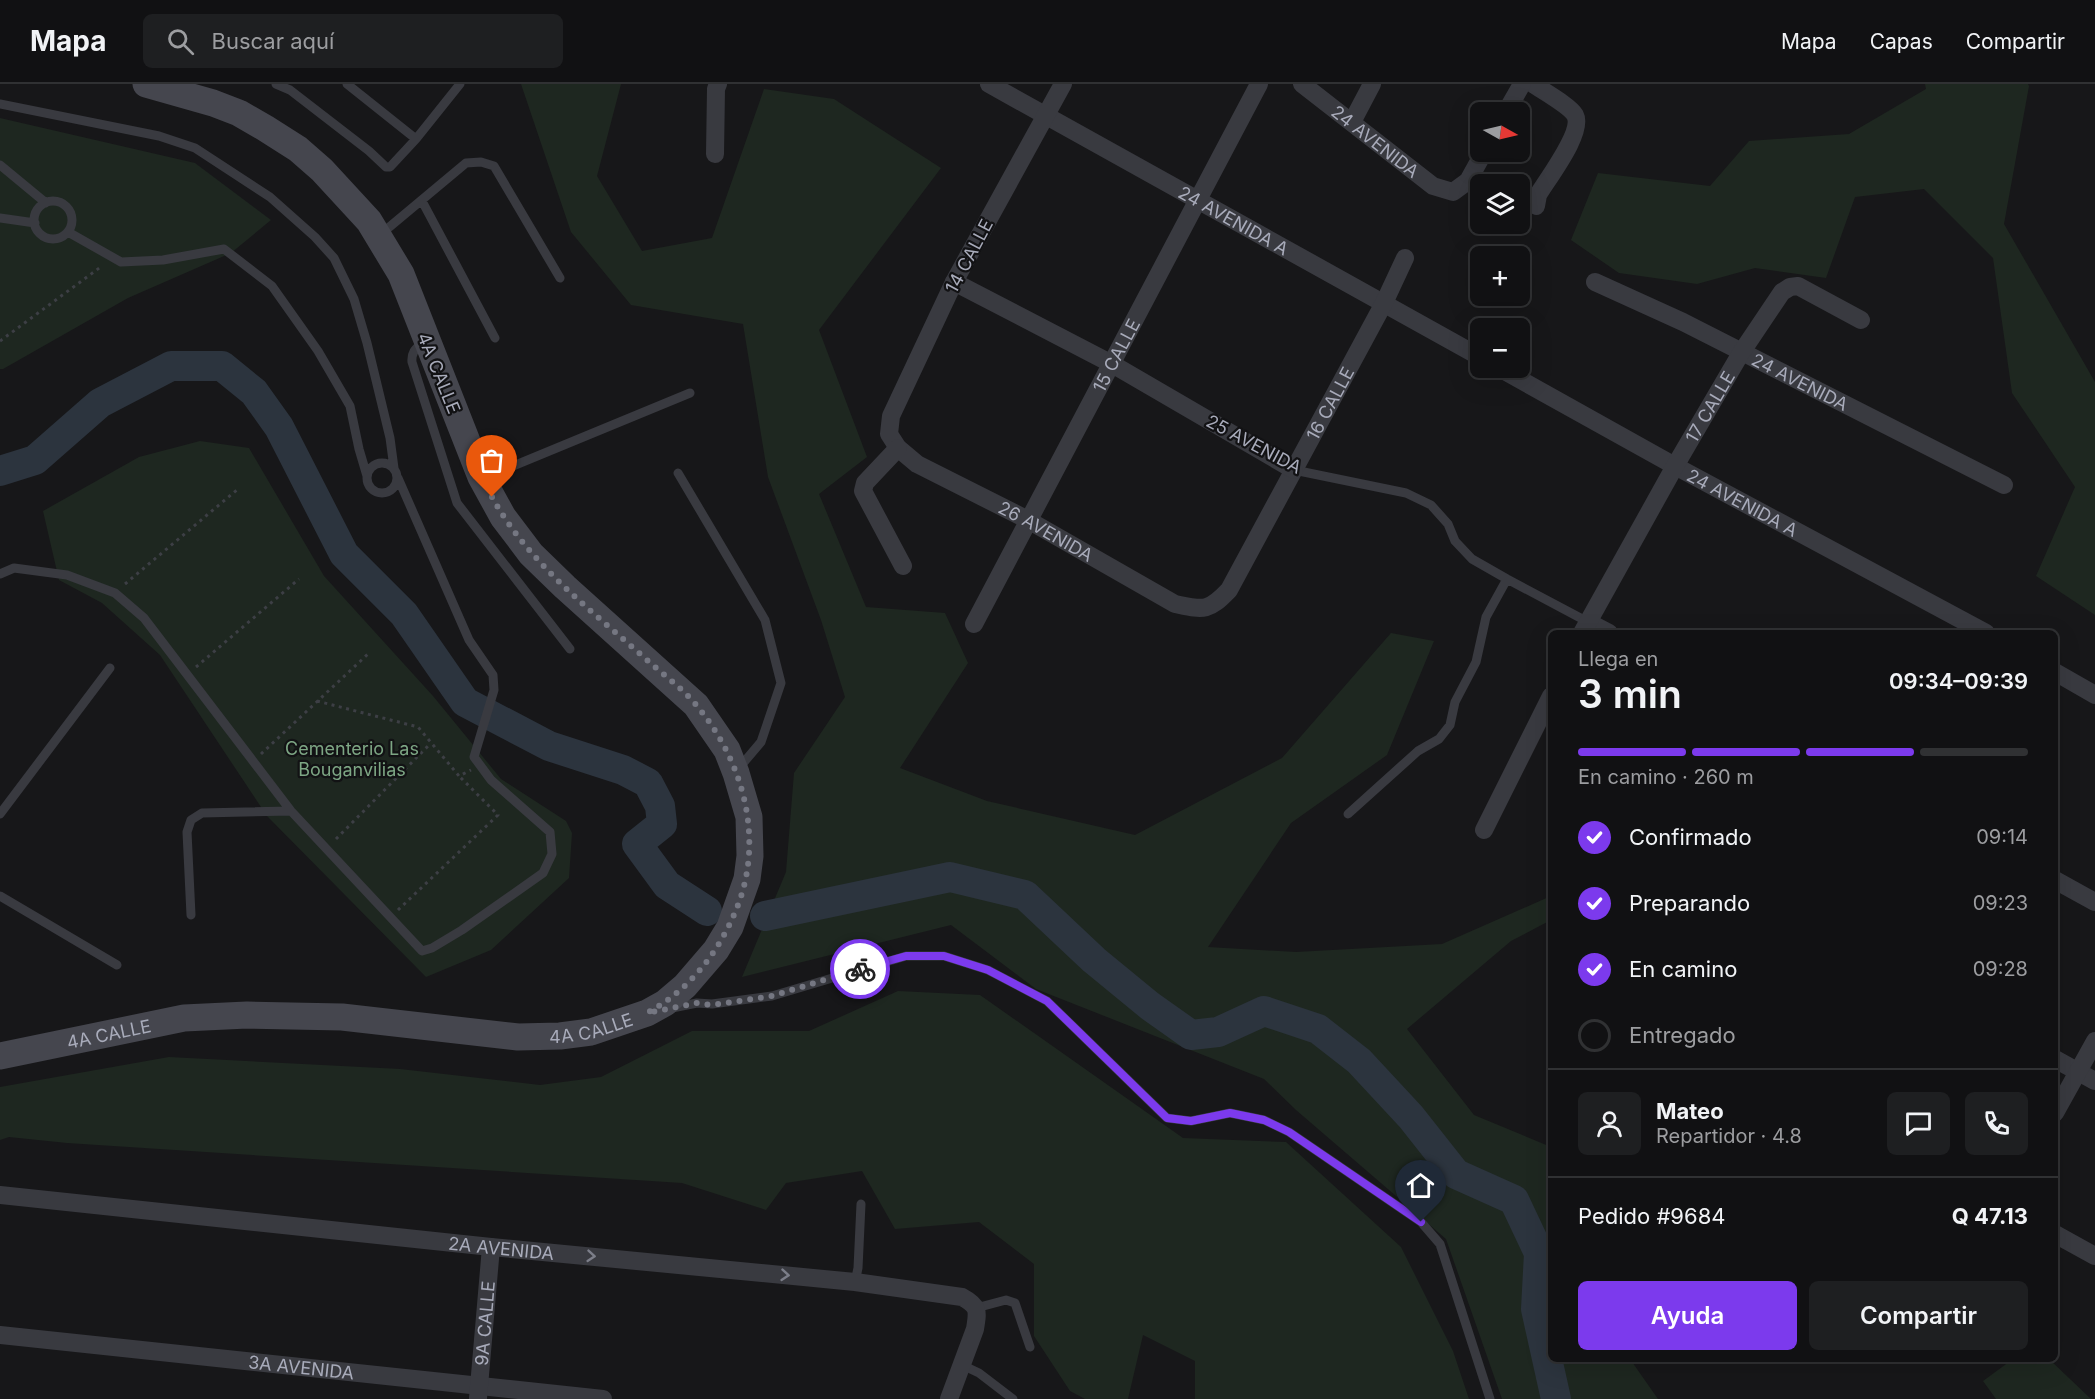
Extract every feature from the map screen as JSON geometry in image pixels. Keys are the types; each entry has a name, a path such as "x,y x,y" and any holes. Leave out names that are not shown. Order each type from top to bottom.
{"main road":[{"name":"4A CALLE","path":"0,1056 184,1018 247,1015 342,1017 518,1036 560,1036 591,1032 647,1013 665,1003 685,986 716,950 730,927 747,879 750,856 749,817 736,772 721,740 696,705 531,554 503,517 481,477 401,274 369,221 343,191 298,149 239,113 187,92 146,84"}],"street":[{"path":"715,154 718,84"},
{"name":"24 AVENIDA A","path":"989,84 1470,351"},
{"name":"14 CALLE","path":"894,441 891,416 954,282 1063,84"},
{"name":"15 CALLE","path":"974,624 1259,84"},
{"name":"24 AVENIDA","path":"1302,84 1433,186 1453,192 1468,181 1478,162"},
{"path":"1352,122 1372,84"},
{"path":"1512,102 1522,84"},
{"path":"1533,84 1574,113 1578,123 1575,135 1538,195 1536,206"},
{"name":"16 CALLE","path":"1214,606 1229,590 1384,303 1405,258"},
{"name":"25 AVENIDA","path":"954,282 1112,364 1294,470"},
{"name":"24 AVENIDA","path":"1595,282 1683,322 2004,485"},
{"name":"17 CALLE","path":"1585,627 1741,353 1782,292 1790,287 1798,286 1861,320"},
{"name":"24 AVENIDA A","path":"1517,378 1967,628"},
{"path":"894,441 865,483 863,491 903,566"},
{"name":"26 AVENIDA","path":"894,441 917,464 1028,520 1175,604 1199,609 1214,606"},
{"path":"2058,674 2095,695"},
{"path":"1484,830 1548,702"},
{"path":"2058,882 2095,902"},
{"path":"2058,1108 2095,1041"},
{"path":"2058,1061 2095,1081"},
{"name":"2A AVENIDA","path":"0,1195 491,1247 855,1282 962,1297 972,1302 976,1308"},
{"path":"2058,1236 2095,1256"},
{"name":"9A CALLE","path":"479,1393 491,1247"},
{"path":"949,1399 975,1329 976,1308"},
{"name":"3A AVENIDA","path":"0,1335 479,1393 603,1399"}],"lane":[{"path":"276,84 290,90 390,167 417,139 460,84"},
{"path":"347,84 417,139"},
{"path":"0,104 159,136 195,148 270,197 315,237 334,258 354,299 390,438 396,473 394,488 381,493 369,485 350,406 318,351 272,286 224,249 163,260 121,262 68,232"},
{"path":"379,235 466,164 481,162 494,166 560,278"},
{"path":"0,165 46,203"},
{"path":"422,201 495,338"},
{"path":"58,202 69,209 72,221 68,232 58,239 46,238 37,229 35,223 37,211 46,203 58,202"},
{"path":"0,218 35,223"},
{"path":"426,340 414,350 411,356 412,362 457,503 570,649"},
{"path":"481,477 690,393"},
{"path":"0,574 14,568 67,575 115,593 144,618 291,811 422,951 432,948 462,930 543,873 552,854 550,832 491,780 477,761 494,690 493,675 469,640 396,473 390,465 380,463 372,467 368,476"},
{"name":"25 AVENIDA","path":"1294,470 1406,493 1431,505 1448,524 1455,541 1472,559 1585,627"},
{"path":"678,473 765,620 781,683 761,742 736,772"},
{"path":"1348,814 1418,751 1438,739 1450,725 1455,702 1476,662 1486,617 1507,579"},
{"path":"0,814 110,668"},
{"path":"191,915 187,832 191,820 202,813 291,811"},
{"path":"0,896 117,965"},
{"path":"647,1013 697,1003 712,1005 772,996 906,956 944,956 988,970 1047,1001 1167,1118 1191,1121 1230,1113 1264,1120 1289,1132 1421,1222 1440,1244 1490,1399"},
{"path":"855,1282 858,1268 861,1204"},
{"path":"976,1308 1006,1300 1015,1303 1030,1347"},
{"path":"963,1365 979,1373 1013,1399"}],"path":[{"path":"0,342 113,258"},
{"path":"115,593 238,489"},
{"path":"188,674 299,579"},
{"path":"253,762 369,652"},
{"path":"317,701 418,727 459,777 498,815 390,918"},
{"path":"326,849 431,743"},
{"path":"459,777 477,761"}],"green space":[{"path":"521,84 621,84 597,176 642,251 712,238 764,89 834,99 941,168 819,330 867,457 819,494 866,607 945,613 968,663 900,768 987,801 1135,835 1282,758 1391,633 1434,641 1387,755 1291,823 1208,947 1296,952 1442,944 1548,897 1548,922 1511,941 1407,1029 1474,1115 1548,1146 1548,1362 1632,1362 1658,1399 1502,1399 1446,1239 1296,1110 1264,1079 1036,989 951,925 742,977 786,872 794,773 845,697 821,620 768,477 743,324 631,305 571,232"},
{"path":"1925,84 2028,84 2029,86 2004,224 2095,382 2095,615 2036,576 2075,487 2012,393 1993,258 1924,189 1855,197 1826,278 1755,268 1697,284 1619,273 1571,240 1598,173 1710,186 1749,141 1849,134 1926,89"},
{"path":"0,118 195,163 271,220 231,253 128,298 0,369"},
{"name":"Cementerio Las Bouganvilias","path":"200,441 249,448 324,576 433,696 501,779 566,821 572,833 569,878 491,950 426,977 267,816 160,655 102,603 59,580 43,511 139,457"},
{"path":"898,991 980,995 1183,1138 1286,1142 1401,1247 1453,1351 1469,1399 1195,1399 1195,1361 1143,1335 1128,1399 1085,1399 1070,1391 1034,1336 1034,1264 979,1222 895,1229 862,1171 786,1183 766,1210 682,1183 67,1143 9,1137 0,1140 0,1087 169,1057 400,1069 540,1085 601,1077 692,1031 809,1031"},
{"path":"2009,1362 2052,1362 2091,1399 1996,1399 1983,1381"}],"waterway":[{"path":"0,471 35,460 100,403 171,366 222,366 254,392 279,427 344,554 404,614 465,702 549,746 623,770 648,783 660,806 662,824 637,844 667,885 707,911"},
{"path":"765,916 950,877 1025,895 1094,960 1150,1006 1191,1035 1218,1032 1264,1011 1318,1029 1359,1061 1411,1117 1456,1174 1514,1200 1539,1253 1536,1309 1556,1399"}],"way so far":[{"path":"492,497 503,517 531,554 696,705 727,750 736,772 749,817 750,856 747,879 741,898 730,927 701,970 665,1003 647,1013 697,1003 712,1005 772,996 860,969"}],"route":[{"path":"860,969 906,956 944,956 988,970 1047,1001 1167,1118 1191,1121 1230,1113 1264,1120 1289,1132 1421,1222"}]}
